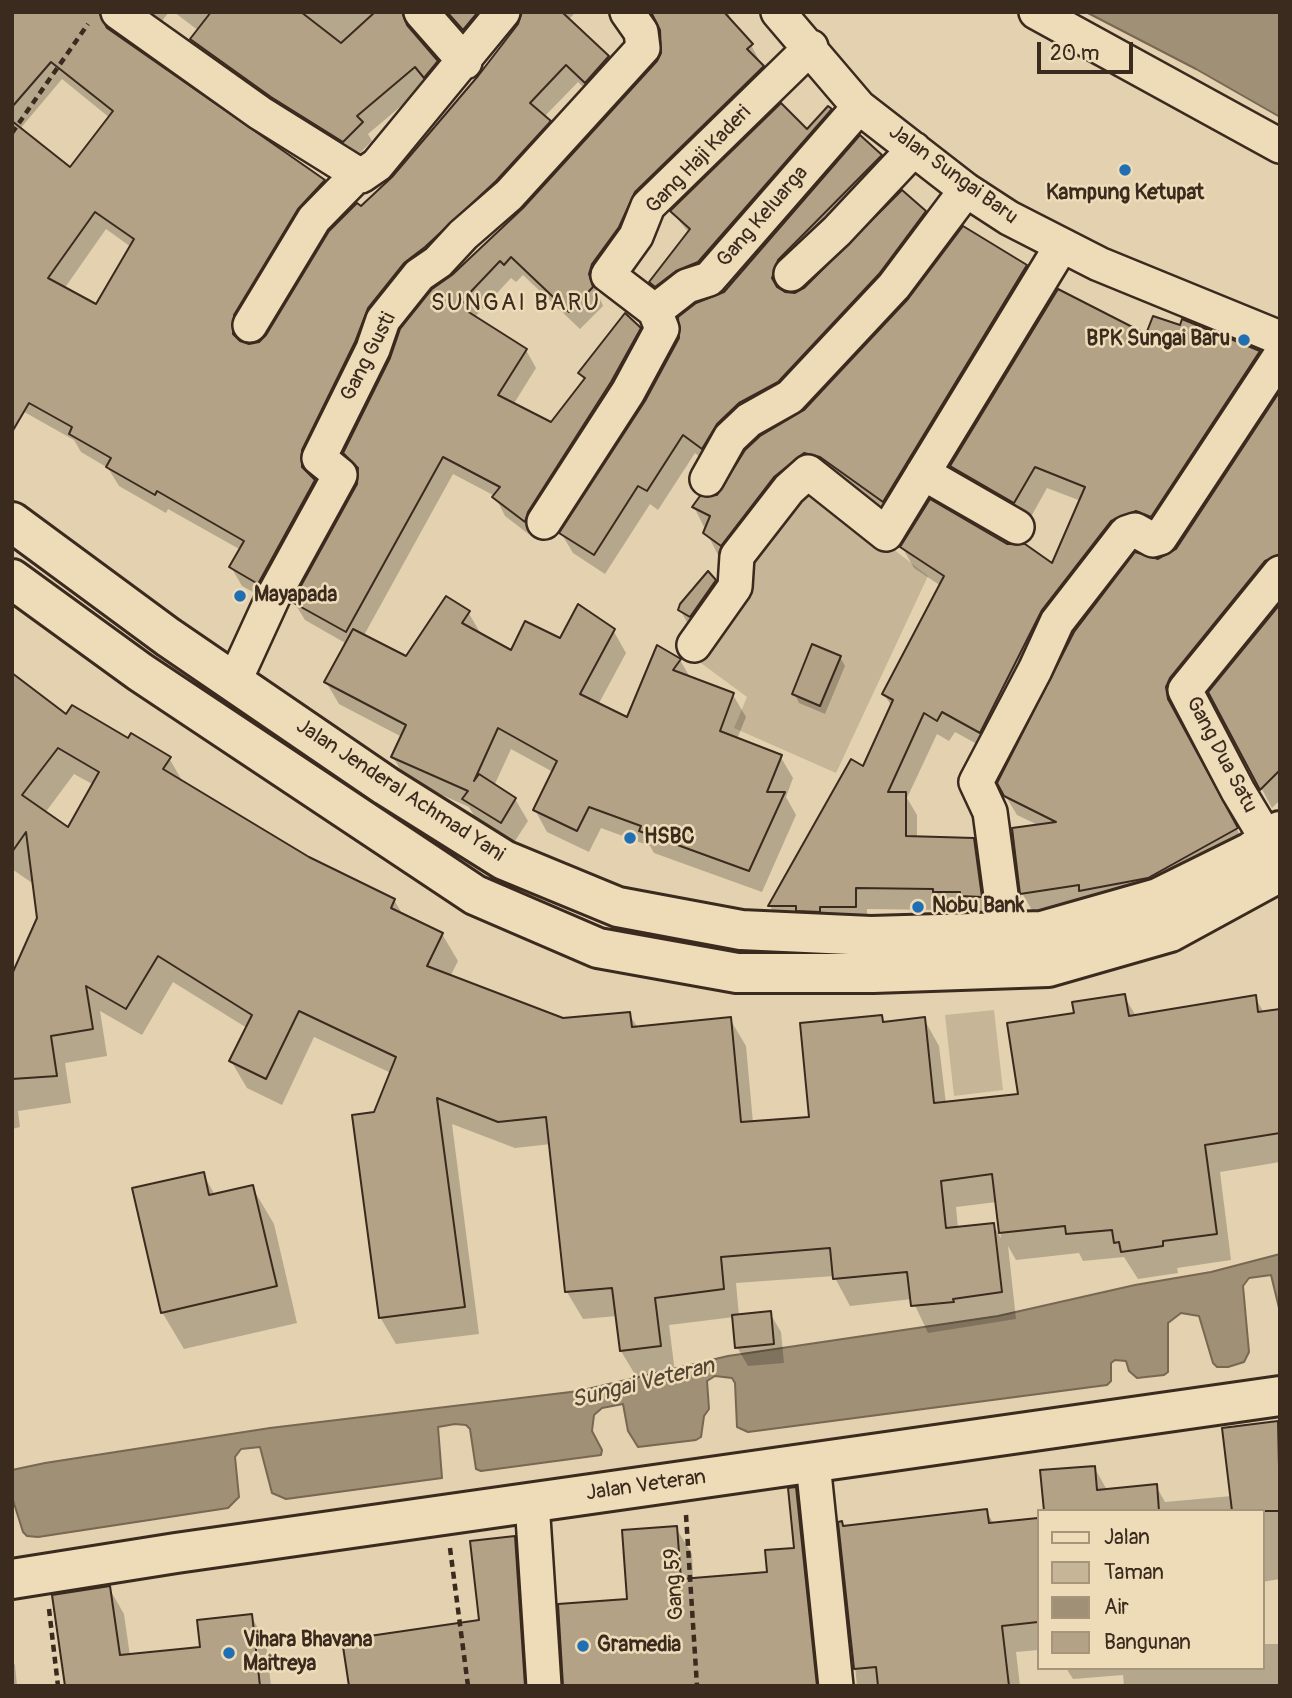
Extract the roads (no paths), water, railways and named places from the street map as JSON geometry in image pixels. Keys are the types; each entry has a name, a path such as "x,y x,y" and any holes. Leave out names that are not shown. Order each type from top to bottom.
{"main road":[{"name":"Jalan Jenderal Achmad Yani","path":"12,522 234,682 386,786 504,860 618,907 741,930 871,936 1042,931 1158,898 1276,848"},
{"path":"12,579 140,672 475,895 598,948 737,973 873,973 1048,967 1170,932 1276,848"},
{"name":"Jalan Veteran","path":"29,1576 445,1514 1280,1396"}],"street":[{"path":"421,12 465,62"},
{"path":"124,19 260,113 358,174 370,173 465,62 503,12"},
{"name":"Gang Gusti","path":"234,682 272,597 340,475 319,457 373,349 383,320 419,275 438,262 463,234 509,195 643,48 641,32 627,12"},
{"name":"Jalan Sungai Baru","path":"778,12 811,47 859,107 965,190 1009,218 1062,245 1280,338"},
{"path":"1036,12 1280,146"},
{"name":"Gang Haji Kaderi","path":"655,311 608,275 636,236 648,206 811,47"},
{"name":"Gang Keluarga","path":"655,311 687,286 709,279 859,107"},
{"path":"791,274 837,231 914,149"},
{"path":"250,325 314,219 358,174"},
{"path":"707,478 730,438 749,420 790,397 894,286 965,190"},
{"path":"694,645 735,587 737,556 789,489 808,472 886,534 1062,245"},
{"path":"544,522 656,346 662,329 655,311"},
{"path":"1006,932 990,812 976,782 1057,622 1126,533 1135,530 1153,540 1160,538 1280,356"},
{"path":"923,473 1017,527"},
{"name":"Gang Dua Satu","path":"1276,848 1238,791 1185,690 1280,573"},
{"path":"813,1463 836,1686"},
{"path":"532,1502 544,1686"}],"water":[{"path":"1086,12 1280,12 1280,117 1196,69"},
{"name":"Sungai Veteran","path":"1280,1254 1280,1312 1271,1275 1249,1278 1243,1286 1249,1352 1244,1362 1228,1367 1217,1367 1213,1363 1199,1316 1181,1313 1168,1323 1168,1372 1164,1375 1137,1378 1129,1371 1126,1361 1115,1360 1111,1363 1111,1381 1107,1385 748,1432 737,1427 735,1383 732,1378 715,1376 707,1381 709,1409 704,1416 701,1437 696,1440 638,1447 628,1431 623,1404 602,1408 594,1415 592,1431 602,1450 601,1455 481,1471 476,1469 470,1429 466,1425 455,1424 438,1427 442,1478 286,1499 272,1493 260,1447 241,1449 235,1457 239,1497 228,1508 38,1537 27,1536 23,1532 12,1497 12,1470 45,1463 270,1428 579,1391 728,1356 998,1316 1135,1285 1211,1272"}],"place":[{"name":"Kampung Ketupat","path":"1125,170"},
{"name":"BPK Sungai Baru","path":"1244,340"},
{"name":"Mayapada","path":"240,596"},
{"name":"HSBC","path":"630,838"},
{"name":"Nobu Bank","path":"918,907"},
{"name":"Gramedia","path":"583,1646"},
{"name":"Vihara Bhavana Maitreya","path":"229,1653"}],"district":[{"name":"SUNGAI BARU","path":"516,304"}]}
